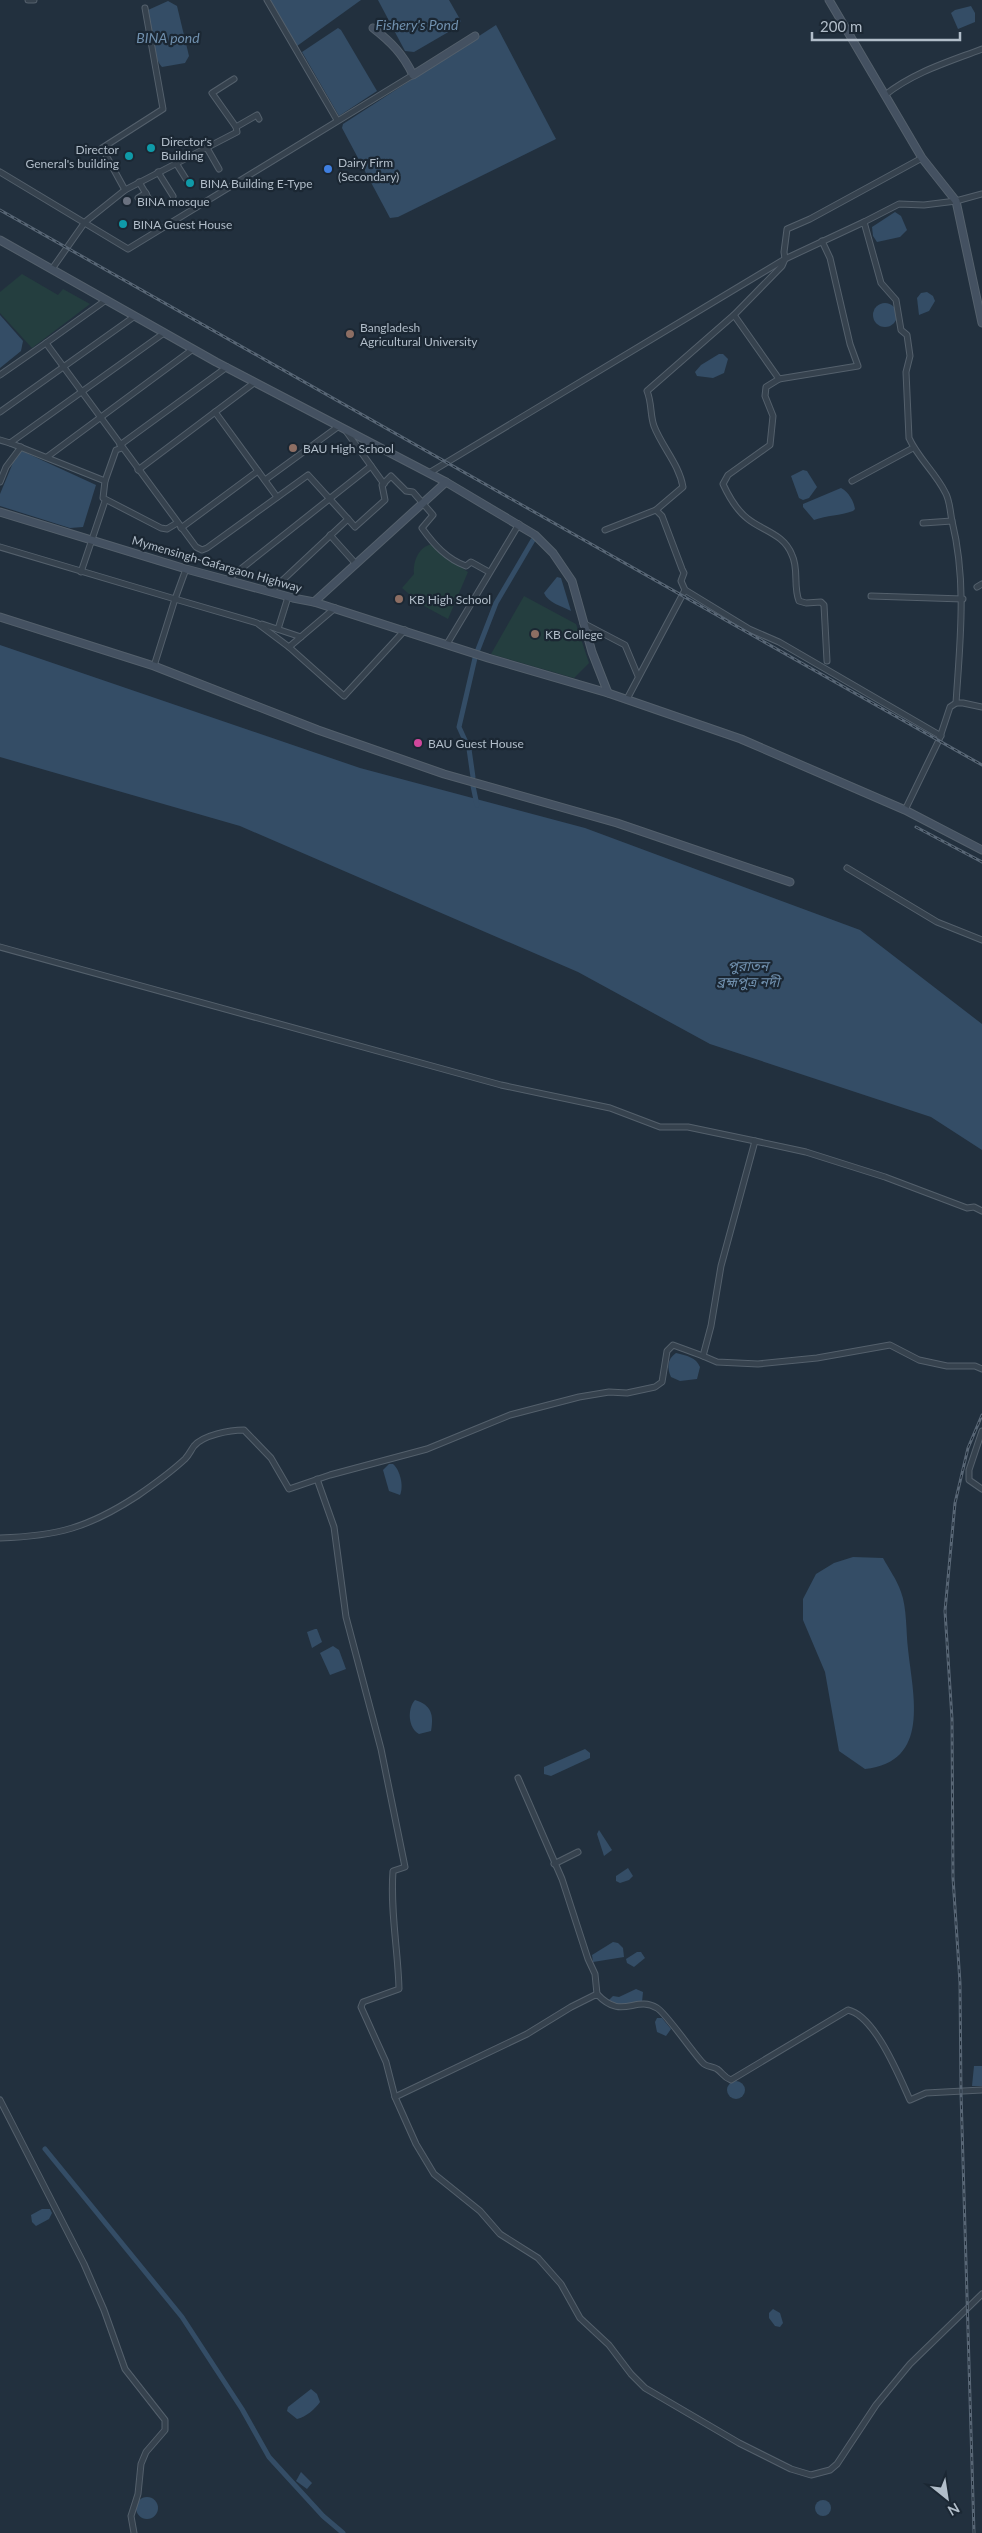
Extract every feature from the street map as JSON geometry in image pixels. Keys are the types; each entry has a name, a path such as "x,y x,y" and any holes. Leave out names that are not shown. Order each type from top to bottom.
{"street":[{"path":"28,0 34,0"},
{"path":"267,0 337,120"},
{"path":"829,0 922,158 956,201 982,323"},
{"path":"124,190 102,148 164,109 145,8"},
{"path":"373,28 393,44 413,76"},
{"path":"0,172 128,249 337,120 413,76 475,36"},
{"path":"886,95 898,85 933,67 982,49"},
{"path":"52,269 84,222 124,190 237,132 236,127 212,92 234,79"},
{"path":"236,127 257,115 259,118"},
{"path":"207,148 219,169"},
{"path":"605,530 656,510 683,487 679,473 654,425 651,401 647,391 734,316 782,266 786,258 784,252 787,229 810,219 922,158"},
{"path":"176,163 186,178"},
{"path":"158,172 173,196"},
{"path":"139,182 149,199"},
{"path":"138,198 146,193"},
{"path":"429,473 786,258 899,204 924,205 956,201 982,194"},
{"path":"864,222 878,275 896,300 901,330 907,335 910,356 906,372 909,438 913,448 946,493 952,521 962,576 963,599 956,703"},
{"path":"0,240 193,349 446,482 518,524 546,544 564,568 575,590 582,623 608,693"},
{"path":"822,241 830,258 850,344 858,366 779,379 766,387 765,396 773,416 770,445 728,475 723,484 742,514 749,520 773,532 793,555 799,601 806,603 821,602 824,605 827,661"},
{"path":"0,375 106,300"},
{"path":"0,412 135,316"},
{"path":"734,316 779,379"},
{"path":"0,446 82,392 164,333"},
{"path":"46,343 179,526 196,547 202,550 308,475 355,527 385,500 384,484 342,428"},
{"path":"46,457 193,349"},
{"path":"227,367 116,450 102,496 105,501 161,528 167,529 179,526 258,471"},
{"path":"138,470 255,382"},
{"path":"215,412 277,497"},
{"path":"265,480 342,428"},
{"path":"5,442 105,481"},
{"path":"0,482 6,467 21,447"},
{"path":"852,481 913,448"},
{"path":"227,580 371,466"},
{"path":"384,484 391,476 406,492 413,492 432,515 422,528 432,543 462,564 468,566 471,562 489,572"},
{"name":"Mymensingh-Gafargaon Highway","path":"0,512 186,569 288,597 314,602 446,482"},
{"path":"81,572 90,539 105,501"},
{"path":"656,510 662,516 684,573 681,581 685,590 749,629 779,642 941,736"},
{"path":"270,592 348,519"},
{"path":"923,523 952,521"},
{"path":"447,644 518,524"},
{"path":"330,535 356,564"},
{"path":"0,547 302,637"},
{"path":"154,666 186,569"},
{"path":"626,699 685,590"},
{"path":"871,596 963,599"},
{"path":"278,629 288,597"},
{"path":"314,602 608,693 741,739 904,810 982,850"},
{"path":"289,647 335,608"},
{"path":"0,617 154,666 318,730 444,774 618,823 790,882"},
{"path":"257,623 289,647 344,696 406,630"},
{"path":"582,623 625,645 638,676"},
{"path":"904,810 918,786 941,736 950,707 956,703 982,707"},
{"path":"847,868 937,922 982,940"},
{"path":"0,947 501,1085 610,1108 660,1127 688,1127 806,1152 885,1177 967,1208 974,1207 982,1211"},
{"path":"703,1356 711,1326 720,1266 755,1140"},
{"path":"0,1538 33,1537 79,1527 136,1496 187,1458 195,1445 221,1432 244,1430 280,1471 289,1488 427,1449 468,1430 551,1403 609,1392 627,1393 659,1386 663,1378 667,1351 672,1345 717,1362 758,1364 817,1358 890,1345 919,1360 948,1366 975,1366 982,1369"},
{"path":"982,1430 968,1470 969,1480 982,1489"},
{"path":"317,1479 334,1527 346,1617 381,1749 405,1867 392,1871 390,1896 396,1932 399,1989 363,2002 361,2007 386,2062 395,2098 416,2144 434,2174 480,2211 500,2234 538,2258 561,2284 580,2318 609,2345 631,2374 645,2388 739,2443 798,2471 811,2475 830,2470 837,2464 876,2406 910,2364 982,2294"},
{"path":"518,1778 562,1879 588,1959 595,1974 597,1994 607,2005 618,2008 646,2005 659,2008 704,2065 717,2069 724,2078 731,2080 848,2010 855,2012 870,2026 892,2062 910,2100 926,2093 982,2090"},
{"path":"554,1864 578,1852"},
{"path":"395,2098 527,2034 571,2006 597,1994"},
{"path":"0,2100 84,2264 104,2310 124,2369 165,2420 165,2430 146,2452 141,2464 138,2494 131,2516 134,2533"}],"green space":[{"path":"22,274 58,295 63,289 90,304 32,348 0,313 0,292"},
{"path":"432,544 441,554 468,572 448,619 422,605 402,588 414,574 417,556 423,548"},
{"path":"524,596 576,624 589,663 574,678 491,654"}],"water":[{"name":"Fishery's Pond","path":"267,0 361,0 297,46"},
{"name":"Fishery's Pond","path":"378,0 449,0 461,21 457,27 414,52 405,51"},
{"name":"BINA pond","path":"168,1 177,6 189,56 185,63 162,67 156,57 151,40 148,10"},
{"path":"971,6 975,13 975,22 958,29 951,13 955,10"},
{"path":"496,25 556,139 398,217 390,218 342,128 343,124"},
{"path":"338,28 377,91 339,116 302,52"},
{"path":"895,212 901,216 907,230 900,237 877,242 873,236 872,227"},
{"path":"927,292 933,296 935,301 929,311 919,315 917,298 921,293"},
{"path":"885,303 894,306 897,315 894,324 885,327 876,324 873,315 876,306"},
{"path":"0,315 23,341 21,351 0,368"},
{"path":"719,354 723,354 728,359 724,373 713,378 697,376 695,372 701,365"},
{"path":"22,451 96,485 83,527 70,528 0,506 0,494 17,453"},
{"path":"803,470 807,471 817,487 809,498 803,500 799,498 791,476"},
{"path":"841,488 852,500 855,509 853,511 814,520 803,507 803,504"},
{"path":"557,577 561,578 571,611 552,602 544,593"},
{"name":"পুরাতন ব্রহ্মপুত্র নদী","path":"0,645 360,768 585,828 860,930 982,1024 982,1150 931,1117 710,1044 578,972 240,826 0,757"},
{"path":"676,1353 691,1357 696,1361 700,1367 697,1379 680,1381 671,1377 669,1364 671,1358"},
{"path":"389,1464 393,1464 399,1474 402,1487 400,1495 389,1491 383,1470"},
{"path":"853,1557 883,1558 895,1579 903,1598 913,1687 913,1724 909,1740 900,1754 886,1764 865,1769 839,1751 825,1672 803,1620 803,1599 816,1574 834,1563"},
{"path":"317,1629 322,1642 312,1648 307,1632"},
{"path":"333,1646 339,1650 346,1669 330,1675 320,1653"},
{"path":"415,1700 425,1705 430,1711 432,1720 431,1731 419,1734 415,1731 411,1723 410,1713"},
{"path":"585,1749 590,1753 590,1758 551,1776 544,1774 544,1767"},
{"path":"599,1830 612,1850 604,1856 597,1834"},
{"path":"628,1868 633,1876 629,1880 620,1883 616,1881 616,1876"},
{"path":"613,1942 618,1943 623,1948 624,1957 593,1962 592,1955"},
{"path":"637,1952 641,1952 645,1958 634,1967 627,1963 626,1959"},
{"path":"636,1989 643,1992 642,2002 619,2005 609,2000 613,1996 619,1997"},
{"path":"657,2018 662,2018 671,2029 666,2036 657,2032 655,2022"},
{"path":"974,2066 982,2066 982,2086 972,2086"},
{"path":"736,2081 742,2084 745,2090 742,2096 736,2099 730,2096 727,2090 730,2084"},
{"path":"42,2209 50,2209 52,2213 49,2219 36,2226 32,2222 31,2215"},
{"path":"773,2309 780,2313 783,2323 780,2327 775,2326 769,2318 769,2313"},
{"path":"311,2389 317,2394 320,2402 310,2412 297,2419 287,2411 288,2407"},
{"path":"301,2472 312,2483 307,2489 296,2481"},
{"path":"147,2497 155,2500 158,2508 155,2516 147,2519 139,2516 136,2508 139,2500"},
{"path":"820,2500 826,2500 831,2505 829,2514 820,2516 815,2511 815,2505"}],"waterway":[{"path":"477,652 496,603 533,540"},
{"path":"473,777 469,749 459,727 475,658"},
{"path":"473,786 477,805"},
{"path":"45,2149 182,2317 242,2409 269,2457 323,2516 343,2533"}],"railway":[{"path":"0,210 982,765"},
{"path":"916,827 982,862"},
{"path":"974,2533 961,2093 960,1983 953,1878 952,1719 945,1611 955,1503 968,1448 982,1415"}],"place":[{"name":"Director's Building","path":"151,148"},
{"name":"Director General's building","path":"129,156"},
{"name":"Dairy Firm (Secondary)","path":"328,169"},
{"name":"BINA Building E-Type","path":"190,183"},
{"name":"BINA mosque","path":"127,201"},
{"name":"BINA Guest House","path":"123,224"},
{"name":"Bangladesh Agricultural University","path":"350,334"},
{"name":"BAU High School","path":"293,448"},
{"name":"KB High School","path":"399,599"},
{"name":"KB College","path":"535,634"},
{"name":"BAU Guest House","path":"418,743"}]}
